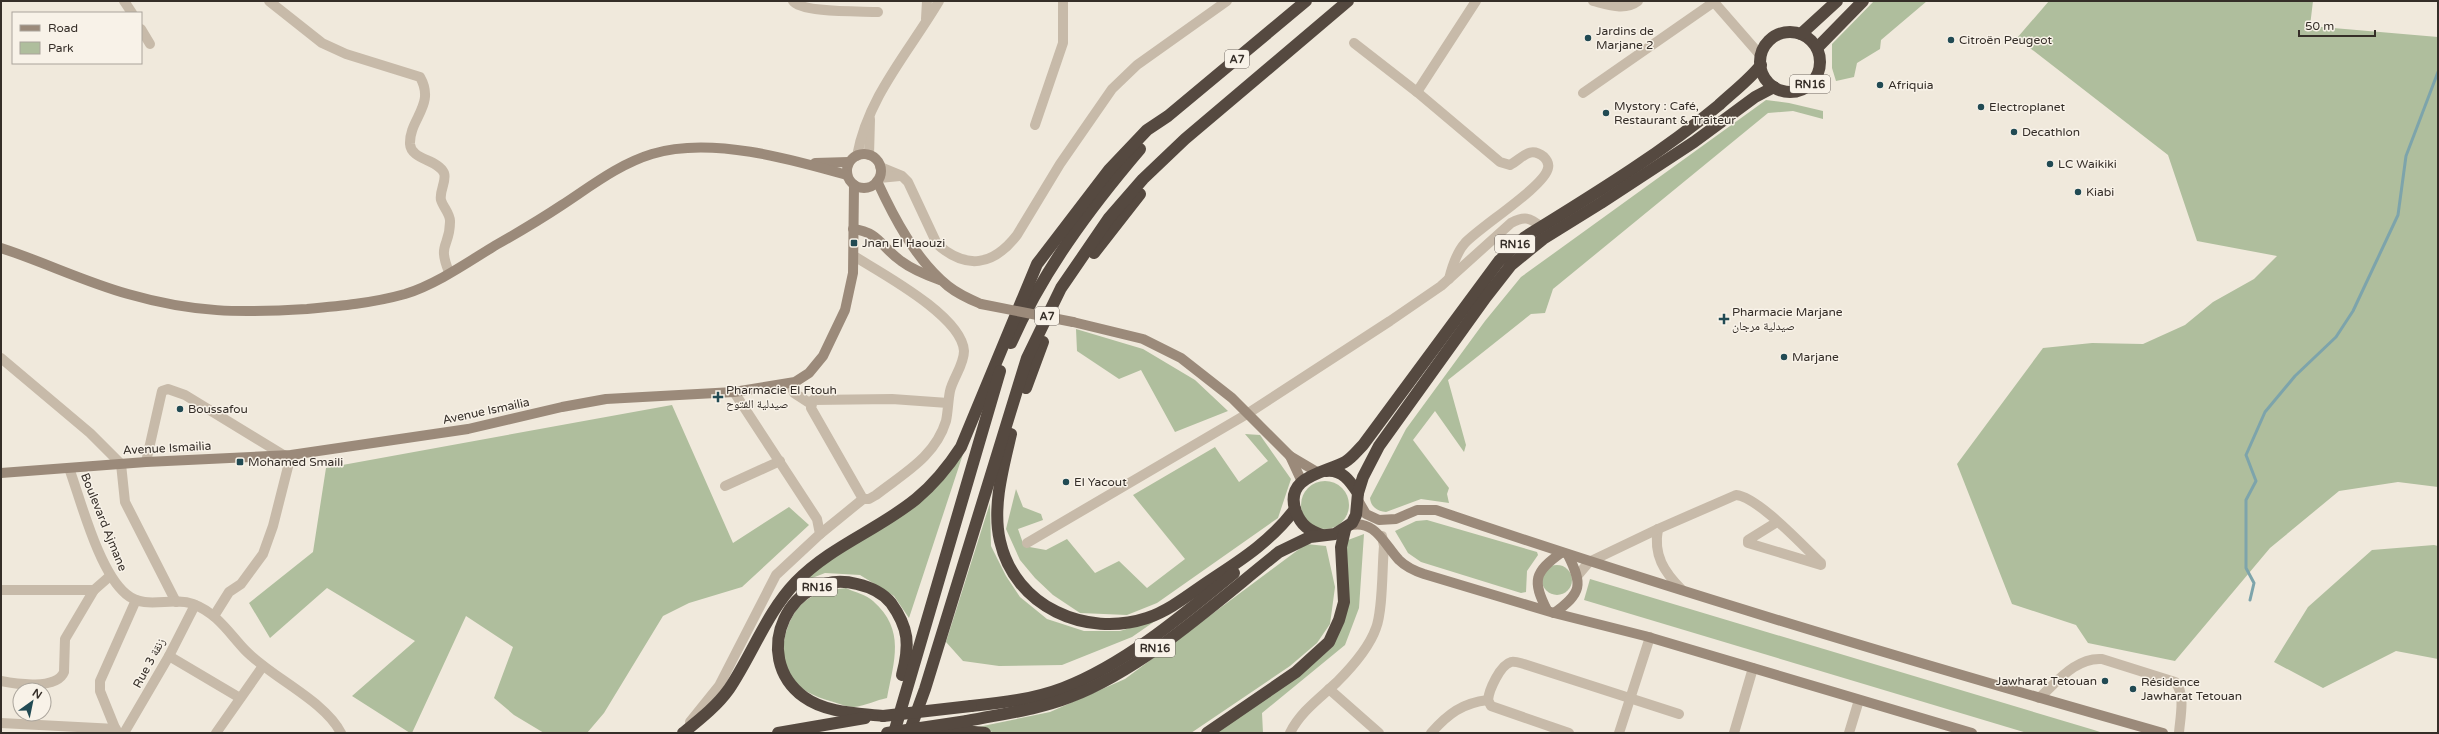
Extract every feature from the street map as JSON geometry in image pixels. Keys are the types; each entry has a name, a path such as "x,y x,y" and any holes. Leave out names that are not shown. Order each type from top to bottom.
{"highway":[{"name":"A7","path":"894,733 997,380 1012,341 1045,275 1080,222 1168,116 1306,1"},
{"name":"A7","path":"909,733 925,690 986,485 1031,351 1061,288 1109,218 1143,179 1185,139 1348,1"},
{"path":"1837,1 1801,34 1810,40 1817,48 1863,1"},
{"name":"RN16","path":"1347,528 1335,534 1322,535 1303,540 1279,552 1150,652 1106,680 1048,705 920,730 886,733 906,660 907,642 903,620 888,600 870,587 846,581 824,583 802,594 788,610 778,637 778,656 790,684 804,697 820,705 842,712 883,716 971,706 1042,694 1087,677 1153,637 1272,541 1295,509 1295,497 1302,482 1318,471 1345,462 1363,445 1499,261 1518,242 1667,145 1702,119 1753,75 1761,61 1767,43 1779,34 1794,32 1801,34"},
{"name":"RN16","path":"1761,61 1767,81 1774,87 1791,92 1809,85 1815,79 1820,67 1817,48"},
{"name":"RN16","path":"1207,733 1296,672 1331,640 1340,620 1344,602 1341,547 1347,528 1356,515 1368,466 1379,446 1486,296 1511,265 1543,239 1694,142 1755,97 1774,87"},
{"path":"682,733 703,718 728,691 768,621 795,583 821,558 915,500 943,474 961,447 1037,264 1109,170 1147,130 1168,116"},
{"path":"1185,139 1110,232 1062,297 1013,422 1002,472 997,516 1000,542 1010,568 1028,593 1051,611 1069,619 1097,624 1121,624 1148,617 1181,600 1246,556 1278,531"},
{"path":"1318,471 1330,470 1340,473 1349,480 1359,498"},
{"path":"1295,509 1305,526 1322,535"},
{"path":"925,690 920,730 986,733"},
{"path":"778,733 883,716"}],"street":[{"path":"124,1 131,12"},
{"path":"269,1 322,43 346,54 420,77 423,83 424,106 410,136 410,145 415,153 441,169 444,174 441,199 451,221 442,257 449,272"},
{"path":"793,1 798,6 811,8 878,12"},
{"path":"926,20 927,1"},
{"path":"847,175 862,134 888,78 939,1"},
{"path":"1035,125 1063,43 1063,1"},
{"path":"870,117 870,155 880,167 902,176 911,189 936,244 960,260 972,262 992,258 1001,252 1017,235 1060,164 1122,78 1227,1"},
{"path":"1417,92 1476,1"},
{"path":"1593,1 1622,7 1638,1"},
{"path":"1583,93 1714,2 1761,61"},
{"path":"142,31 150,44"},
{"path":"1354,44 1417,92 1504,164 1510,165 1527,153 1534,152 1546,159 1549,165 1546,174 1526,194 1466,242 1457,258 1448,280"},
{"path":"1,248 126,294 183,307 242,313 377,301 408,293 449,272 542,218 616,169 652,154 672,150 719,149 806,163 847,175 854,185 867,188 889,208"},
{"path":"806,163 853,159 870,155"},
{"path":"880,167 878,180 889,208 918,253 942,280 957,292 981,304 1073,322 1143,339 1167,350 1210,379 1290,456 1318,471"},
{"path":"867,188 878,180 902,176"},
{"name":"Avenue Ismailia","path":"1,473 146,462 288,455 468,429 562,407 606,399 734,392 790,383 809,373 823,356 845,310 851,290 854,256 854,185"},
{"name":"Avenue Ismailia","path":"854,219 867,188"},
{"path":"1027,543 1247,414 1390,321 1448,280 1496,235 1517,220 1524,217 1532,219 1541,227"},
{"path":"853,229 866,231 877,237 900,260 924,274 942,280"},
{"path":"682,733 710,700 719,686 776,575 813,543 820,534 863,499 869,499 922,461 934,446 946,420 950,390 964,352 963,346 955,332 926,302 854,256"},
{"path":"1,358 90,433 121,464 125,502 176,602"},
{"path":"790,383 794,394 811,404 825,433 863,499"},
{"path":"146,462 158,401 162,391 168,389 185,396 288,455 271,532 263,554 241,584 229,592 214,616"},
{"path":"734,392 817,519 820,534"},
{"path":"811,404 815,399 892,399 948,403"},
{"path":"1290,456 1302,482"},
{"path":"724,486 780,461"},
{"name":"Boulevard Ajmane","path":"68,468 110,576 126,594 136,600"},
{"path":"1578,575 1589,562 1658,529 1736,495 1750,499 1777,522 1822,565 1748,543 1748,540 1777,522"},
{"path":"1359,498 1366,514 1379,520 1396,519 1417,510 1436,510 1589,562 2039,698 2163,733"},
{"path":"1347,528 1361,524 1381,535 1405,566 1424,574 1550,612 1650,637 1972,733"},
{"path":"1658,529 1655,543 1657,554 1668,576 1682,590"},
{"path":"1290,733 1301,716 1357,660 1377,627 1384,546 1381,535"},
{"path":"1550,612 1574,596 1578,586 1578,575 1564,554"},
{"path":"1550,612 1537,591 1538,575 1544,565 1564,554"},
{"path":"1382,569 1392,560 1400,561"},
{"path":"1,681 31,684 54,681 61,677 64,672 65,639 94,590 110,576"},
{"path":"5,590 94,590"},
{"path":"1,723 119,732 100,691 100,681 136,600 147,603 176,602 195,604 214,616 263,666 319,707 334,722 341,733"},
{"name":"Rue 3 زنقة","path":"119,732 169,656 195,604"},
{"path":"1619,733 1650,637"},
{"path":"169,656 240,698"},
{"path":"2039,698 2079,665 2090,659 2102,659 2175,682 2180,686 2181,698 2179,733"},
{"path":"1488,700 1492,687 1504,668 1511,662 1515,662 1679,714"},
{"path":"216,733 263,666"},
{"path":"1734,733 1753,668"},
{"path":"1329,689 1379,733"},
{"path":"1431,733 1457,708 1488,700"},
{"path":"1488,700 1494,707 1569,733"},
{"path":"1849,733 1859,700"}],"green space":[{"path":"1874,1 1927,1 1881,40 1880,49 1857,63 1854,77 1836,81 1832,68 1832,44"},
{"path":"2049,1 2313,1 2310,26 2438,37 2438,487 2398,482 2339,491 2270,548 2175,661 2088,643 2076,625 2012,604 1957,464 2043,348 2092,343 2143,344 2185,325 2213,302 2254,279 2277,256 2197,241 2168,155 2017,38"},
{"path":"1766,100 1789,103 1823,111 1823,119 1793,111 1768,113 1553,289 1545,313 1531,314 1448,380 1466,445 1464,452 1435,411 1413,440 1449,488 1447,494 1449,503 1421,499 1386,512 1375,508 1370,498 1406,429 1485,321 1521,277"},
{"path":"1076,329 1143,349 1195,380 1228,411 1175,432 1141,370 1119,379 1077,351"},
{"path":"672,405 733,543 789,507 809,525 742,587 689,603 663,616 604,713 587,733 544,733 514,715 494,698 513,647 466,616 412,733 410,733 352,696 415,641 327,588 270,638 249,603 313,552 326,468"},
{"path":"1245,434 1260,435 1291,479 1278,518 1157,603 1127,615 1080,613 1053,595 1035,578 1020,560 1006,529 1016,489 1023,507 1041,514 1043,520 1018,529 1024,546 1046,550 1067,539 1095,573 1119,561 1147,588 1185,559 1133,495 1215,447 1239,482 1268,461"},
{"path":"964,451 909,618 894,596 860,575 825,573 802,582 818,568 886,524 934,490"},
{"path":"1325,481 1334,483 1342,488 1347,496 1349,505 1347,514 1342,522 1334,527 1325,529 1316,527 1308,522 1303,514 1301,505 1303,496 1308,488 1316,483"},
{"path":"990,503 991,546 1006,576 1020,597 1047,619 1084,631 1120,631 1158,619 1132,637 1062,665 999,666 963,661 946,642"},
{"path":"1427,520 1537,552 1538,555 1527,571 1526,592 1521,593 1421,562 1408,553 1395,531 1416,521"},
{"path":"1364,534 1359,608 1345,645 1262,713 1263,733 1208,733 1285,681 1339,623 1344,549 1348,540"},
{"path":"1306,544 1326,546 1335,587 1330,624 1317,643 1290,666 1191,733 995,733 978,727 1050,712 1125,679"},
{"path":"2434,545 2438,546 2438,659 2396,651 2323,688 2274,662 2308,607 2372,550"},
{"path":"1557,565 1568,569 1572,580 1568,591 1557,595 1546,591 1542,580 1546,569"},
{"path":"1590,579 2103,733 2027,733 1584,600"},
{"path":"846,588 864,595 873,601 883,612 890,623 894,635 895,646 887,698 854,707 845,706 824,699 802,689 789,676 783,659 783,648 788,627 797,609 813,596"}],"waterway":[{"path":"2250,600 2254,583 2246,568 2246,500 2256,481 2246,455 2265,412 2295,376 2336,337 2353,311 2398,215 2406,156 2438,72"}],"place":[{"name":"Jardins de Marjane 2","path":"1588,38"},
{"name":"Citroën Peugeot","path":"1951,40"},
{"name":"Afriquia","path":"1880,85"},
{"name":"Electroplanet","path":"1981,107"},
{"name":"Mystory : Café, Restaurant & Traiteur","path":"1606,113"},
{"name":"Decathlon","path":"2014,132"},
{"name":"LC Waikiki","path":"2050,164"},
{"name":"Kiabi","path":"2078,192"},
{"name":"Jnan El Haouzi","path":"854,243"},
{"name":"Pharmacie Marjane صيدلية مرجان","path":"1724,319"},
{"name":"Marjane","path":"1784,357"},
{"name":"Pharmacie El Ftouh صيدلية الفتوح","path":"718,397"},
{"name":"Boussafou","path":"180,409"},
{"name":"Mohamed Smaili","path":"240,462"},
{"name":"El Yacout","path":"1066,482"},
{"name":"Jawharat Tetouan","path":"2105,681"},
{"name":"Résidence Jawharat Tetouan","path":"2133,689"}]}
